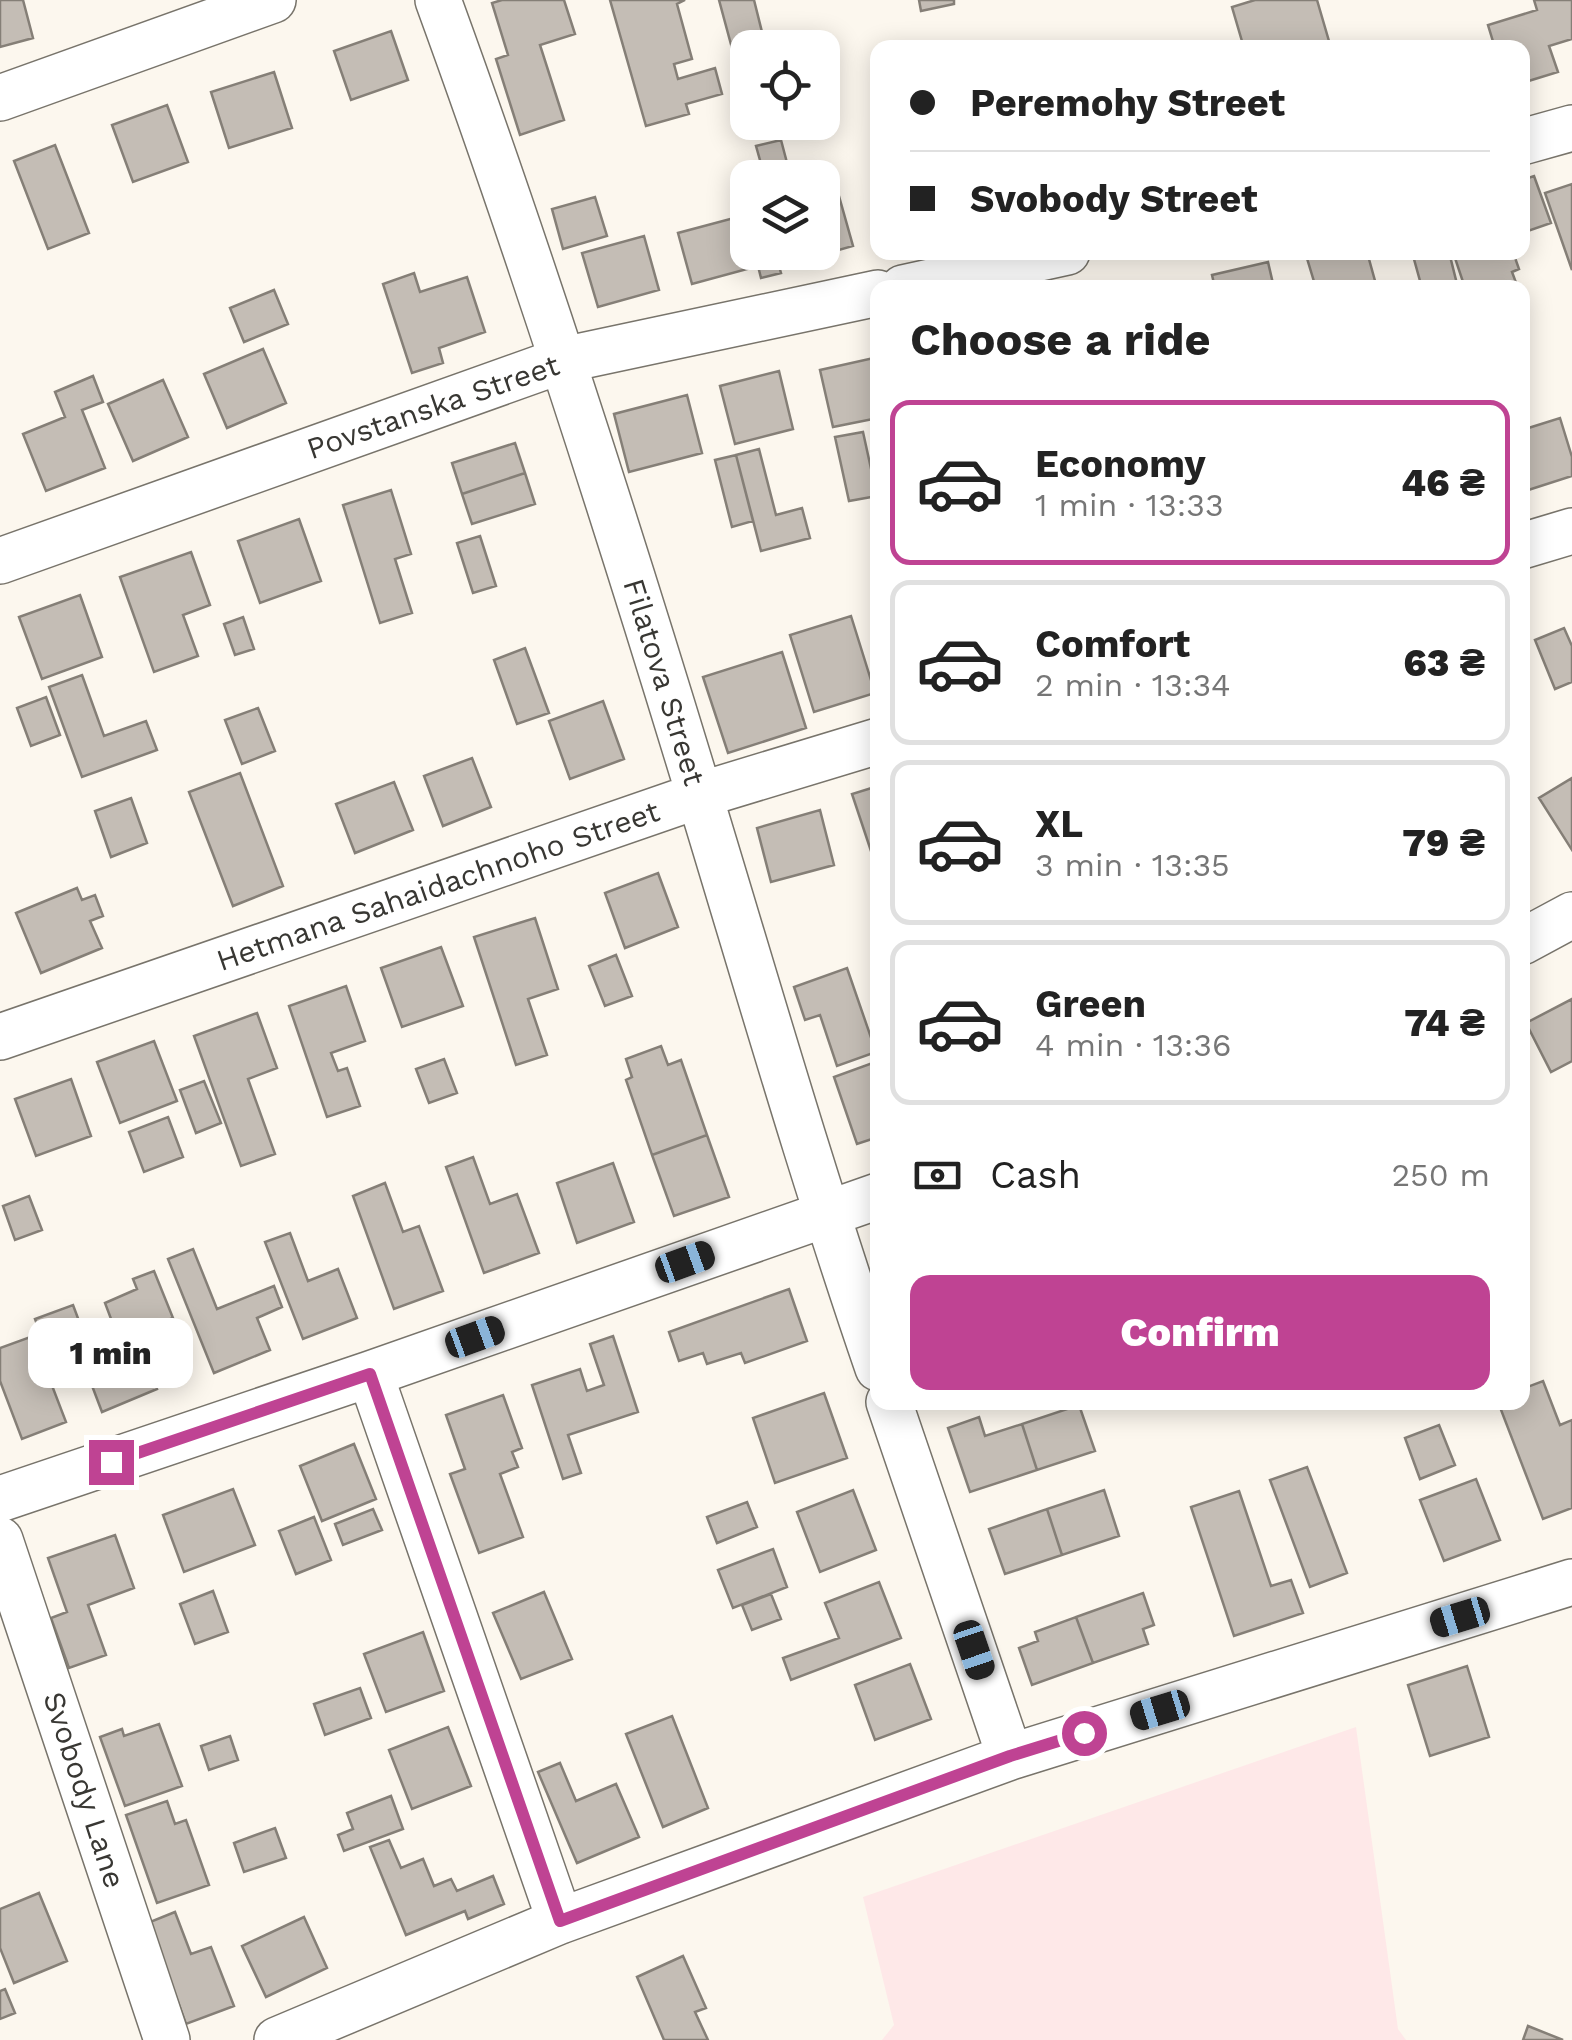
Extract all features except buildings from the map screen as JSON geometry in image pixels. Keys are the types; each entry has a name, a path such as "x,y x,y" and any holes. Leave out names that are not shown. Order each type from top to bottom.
{"street":[{"path":"0,98 273,0"},
{"name":"Filatova Street","path":"438,0 563,360 700,795 825,1212 870,1344"},
{"path":"1530,140 1572,128"},
{"path":"939,280 1030,260"},
{"name":"Povstanska Street","path":"0,562 563,360 870,295"},
{"path":"1530,544 1572,531"},
{"name":"Hetmana Sahaidachnoho Street","path":"0,1037 700,795 870,743"},
{"path":"1530,938 1572,915"},
{"path":"0,1499 870,1198"},
{"path":"370,1374 560,1921"},
{"path":"892,1410 1010,1756"},
{"name":"Svobody Lane","path":"0,1540 167,2040"},
{"path":"277,2040 560,1921 1010,1756 1572,1582"}],"shaded area":[{"path":"1356,1727 1398,2029 1406,2040 882,2040 894,2025 863,1897"}],"route":[{"path":"111,1462 370,1374 560,1921 1010,1756 1084,1733"}]}
